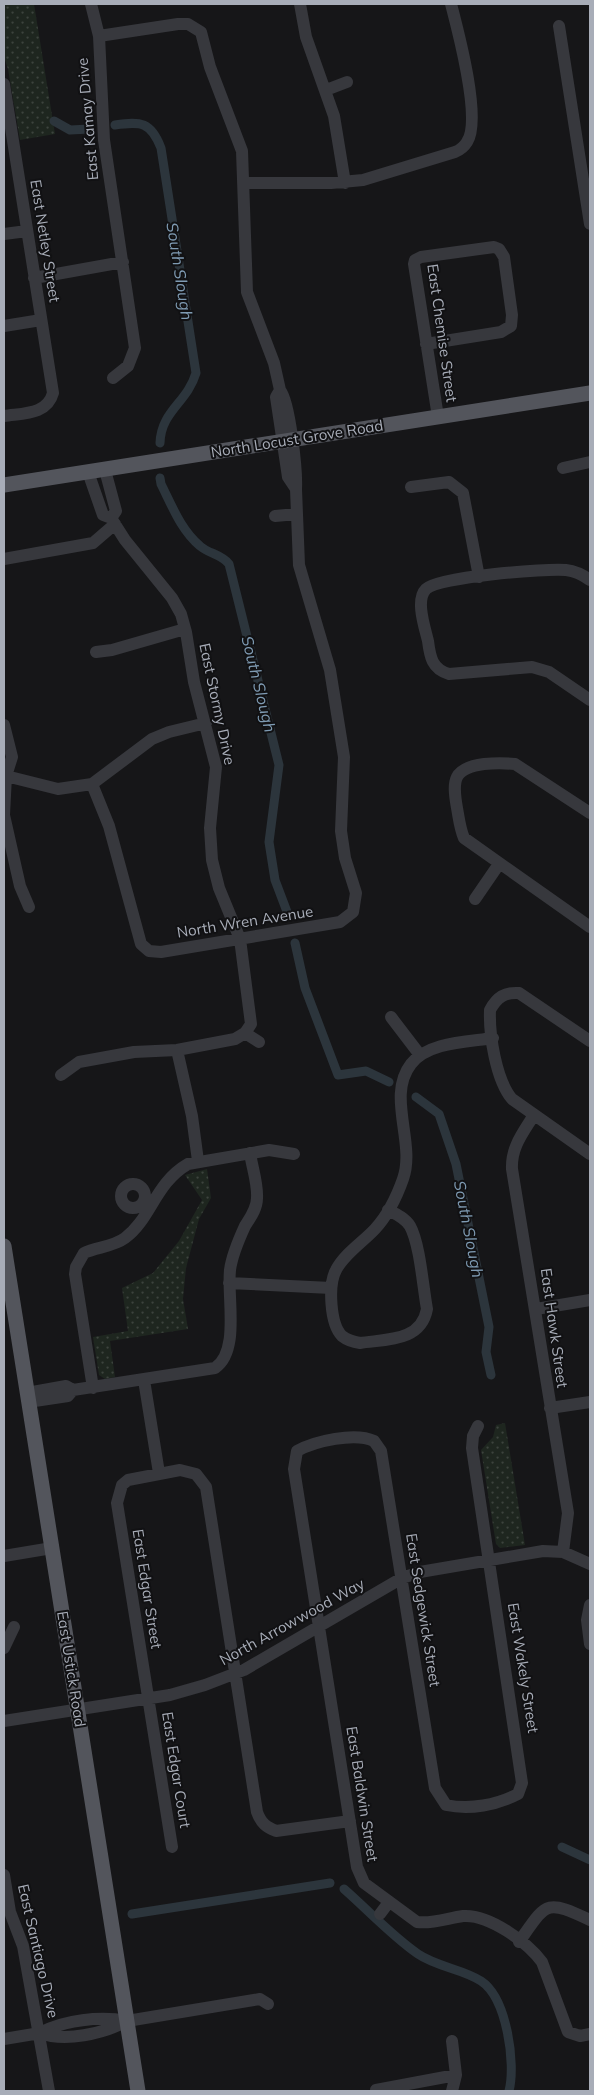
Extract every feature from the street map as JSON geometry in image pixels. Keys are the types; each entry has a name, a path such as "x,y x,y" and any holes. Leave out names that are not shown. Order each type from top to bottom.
{"main road":[{"name":"North Locust Grove Road","path":"4,485 590,393"},
{"name":"East Ustick Road","path":"4,1246 138,2091"}],"street":[{"name":"East Kamay Drive","path":"91,4 99,36 104,140 135,348 128,366 112,378"},
{"path":"300,4 306,37 334,116 345,183"},
{"path":"245,183 345,183 377,177 455,152 467,142 471,129 469,80 451,4"},
{"path":"99,36 178,24 196,27 203,38 210,67 240,140 244,160 247,292 274,363 280,390 276,396 287,441 288,477 296,489 297,514 276,516"},
{"path":"559,26 585,162 590,224"},
{"path":"326,90 347,82"},
{"name":"East Netley Street","path":"4,84 8,142 27,230 53,393 51,403 42,410 4,416"},
{"path":"4,234 27,230"},
{"name":"East Chemise Street","path":"426,344 501,332 510,326 512,315 504,257 498,249 494,247 421,257 415,260 414,264 426,344 438,417"},
{"path":"34,278 122,262"},
{"path":"4,326 41,320"},
{"path":"563,468 590,462"},
{"path":"4,558 93,543 113,521 116,511 105,470"},
{"name":"East Stormy Drive","path":"88,472 103,515 113,521 125,540 172,598 181,614 194,682 216,767 210,828 212,860 219,888 240,939 252,1015 251,1024 245,1033"},
{"path":"411,486 449,482 463,493 479,576"},
{"name":"North Wren Avenue","path":"92,784 109,826 141,944 149,951 161,952 340,922 353,912 356,894 341,831 344,757 330,670 299,564 297,514"},
{"path":"590,580 566,570 479,576 441,582 424,591 422,606 430,655 439,670 449,674 532,666 549,672 590,700"},
{"path":"96,652 112,650 185,629"},
{"path":"4,776 58,789 92,784 152,739 169,732 206,724"},
{"path":"4,725 12,757 4,776 4,815 20,886 29,907"},
{"path":"590,813 515,764 501,762 467,766 458,774 454,792 464,838 590,927"},
{"path":"475,899 499,864"},
{"path":"590,1041 519,993 510,992 501,996 494,1002 490,1010 499,1075 506,1092 512,1099 590,1154"},
{"path":"391,1017 420,1055"},
{"path":"61,1075 79,1062 134,1052 177,1050 235,1039 245,1033 259,1042"},
{"path":"388,1210 403,1218 410,1226 414,1238 427,1310 421,1326 408,1335 360,1343 343,1337 336,1325 331,1288 336,1270 341,1262 376,1228 388,1210 403,1179 407,1161 402,1087 408,1069 420,1055 436,1048 493,1038"},
{"path":"177,1050 192,1116 198,1161"},
{"name":"East Hawk Street","path":"534,1115 517,1142 512,1159 536,1309 542,1361 568,1513 563,1552"},
{"path":"93,1388 75,1274 78,1262 84,1253 124,1239 146,1205 178,1170 198,1161 269,1150 294,1154"},
{"path":"27,1397 68,1396 73,1390 215,1368 221,1364 229,1344 231,1322 229,1283 237,1247 258,1199 250,1153"},
{"path":"229,1283 331,1288"},
{"path":"536,1309 590,1300"},
{"path":"144,1380 159,1473 180,1470 196,1474 206,1488 257,1812 261,1821 267,1828 276,1831 350,1821"},
{"path":"550,1408 590,1402"},
{"name":"East Wakely Street","path":"439,1796 446,1805 461,1808 504,1801 518,1794 522,1783 490,1558 472,1448 473,1436 478,1426"},
{"name":"East Baldwin Street","path":"365,1437 356,1436 306,1446 296,1450 294,1469 360,1877 389,1902 417,1922 464,1916 486,1919 520,1942 542,1962 568,2032 580,2036 590,2034"},
{"name":"East Sedgewick Street","path":"365,1437 374,1440 381,1451 435,1788 439,1796"},
{"name":"East Edgar Street","path":"148,1699 117,1503 122,1485 134,1477 159,1473"},
{"path":"4,1556 52,1548"},
{"name":"North Arrowwood Way","path":"4,1721 188,1691 236,1674 402,1578 438,1568 490,1558 543,1551 563,1552 590,1564"},
{"path":"590,1605 587,1620 590,1644"},
{"path":"4,1648 14,1627"},
{"name":"East Edgar Court","path":"148,1699 172,1848"},
{"name":"East Santiago Drive","path":"4,1875 10,1912 23,1946 49,2091"},
{"path":"380,1914 389,1902"},
{"path":"520,1942 542,1911 550,1907 561,1906 590,1920"},
{"path":"4,2039 40,2033 52,2027 110,2018 127,2021 260,1999 268,2004"},
{"path":"452,2041 456,2075 452,2091"},
{"path":"376,2090 456,2075"}],"shaded area":[{"path":"4,4 34,4 55,134 20,140 8,69 4,57"},
{"path":"207,1169 211,1198 199,1219 186,1268 183,1299 188,1329 110,1341 115,1377 105,1379 99,1375 93,1337 128,1331 122,1288 153,1273 179,1241 202,1200 185,1175"},
{"path":"505,1423 525,1545 500,1548 496,1544 481,1450 493,1437 496,1425"}],"waterway":[{"name":"South Slough","path":"54,121 70,130 90,129"},
{"name":"South Slough","path":"115,125 132,123 144,125 153,133 161,148 196,373 187,392 169,415 161,432 160,443"},
{"name":"South Slough","path":"160,478 173,509 187,533 204,549 222,558 229,564 279,765 269,842 275,880 289,917"},
{"name":"South Slough","path":"295,943 305,988 338,1075 366,1071 389,1082"},
{"name":"South Slough","path":"416,1097 439,1114 456,1164 489,1327 486,1352 491,1375"},
{"name":"South Slough","path":"562,1847 590,1860"},
{"path":"132,1914 330,1883"},
{"path":"344,1889 389,1931 418,1954 433,1962 474,1977 490,1990 503,2016 507,2032 511,2065 509,2091"}]}
